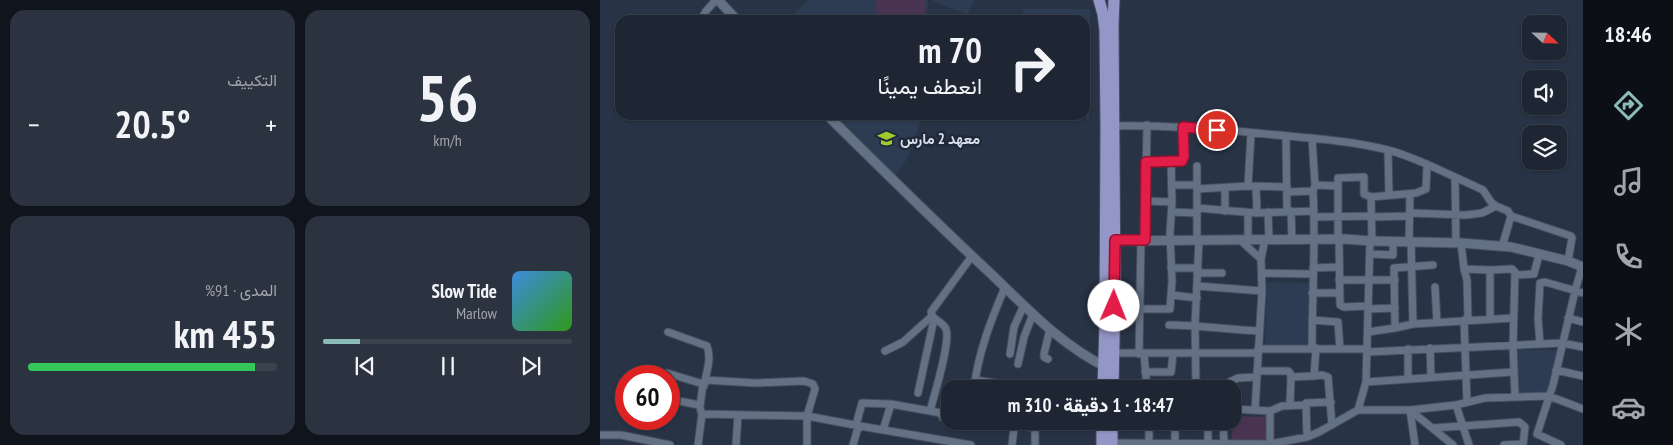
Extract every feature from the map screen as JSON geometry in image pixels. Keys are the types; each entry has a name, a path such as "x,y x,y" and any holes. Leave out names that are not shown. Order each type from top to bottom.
{"main road":[{"path":"1099,0 1105,30 1110,241"},
{"path":"1105,380 1109,353 1114,126 1114,0"},
{"path":"1108,369 1111,380"},
{"path":"1104,430 1107,444"},
{"path":"1107,444 1110,430"}],"street":[{"path":"704,15 717,0 732,15"},
{"path":"832,120 1033,314 1078,351 1108,369"},
{"path":"1146,380 1141,354 1140,310 1146,201 1147,125"},
{"path":"1114,126 1183,127 1312,138 1388,150 1427,164 1483,190 1491,202 1507,210 1511,216 1571,236 1568,261"},
{"path":"1146,162 1181,161 1183,159 1183,127"},
{"path":"1251,133 1252,186 1257,212"},
{"path":"1286,136 1292,240"},
{"path":"1312,138 1314,188 1312,293 1314,376"},
{"path":"1388,150 1389,195"},
{"path":"1140,310 1170,310 1172,295 1170,240 1172,212 1171,161"},
{"path":"1395,308 1342,307 1340,305 1338,178 1364,177 1364,194 1371,197 1417,193 1420,190 1426,189 1427,164"},
{"path":"1195,380 1198,240 1197,166"},
{"path":"1455,178 1458,243 1467,280 1465,346 1467,402"},
{"path":"1172,185 1225,188 1252,186 1288,190 1338,186"},
{"path":"1225,188 1225,211"},
{"path":"1410,194 1410,242 1413,267 1412,324"},
{"path":"1358,410 1366,382 1372,216 1371,197"},
{"path":"1146,201 1172,202"},
{"path":"1172,212 1197,210 1248,214 1257,212 1289,212 1338,217 1466,215 1482,213 1496,206"},
{"path":"1255,410 1262,291 1261,259 1267,239 1268,212"},
{"path":"1244,240 1248,214"},
{"path":"1502,246 1511,216"},
{"path":"1110,241 1338,239 1458,243 1521,249 1568,261 1583,267 1574,291 1556,370 1537,434"},
{"path":"1244,240 1261,259"},
{"path":"1370,254 1393,256 1393,241"},
{"path":"1515,275 1533,274 1539,255"},
{"path":"918,393 933,317 932,310 972,256"},
{"path":"1395,328 1394,268 1433,265"},
{"path":"1262,273 1313,271 1338,267"},
{"path":"1171,268 1222,274"},
{"path":"1464,269 1514,270 1513,372 1515,396"},
{"path":"1490,270 1490,318"},
{"path":"1339,280 1395,280"},
{"path":"1540,344 1538,318 1540,283 1545,282 1583,294"},
{"path":"1197,286 1262,291"},
{"path":"975,380 990,321 1005,287"},
{"path":"1434,287 1437,322"},
{"path":"1312,293 1339,292"},
{"path":"1172,295 1197,298"},
{"path":"1010,354 1014,327 1024,305"},
{"path":"1018,364 1024,337 1033,314"},
{"path":"885,351 903,342 933,317"},
{"path":"930,411 945,353 947,333 945,327 933,317"},
{"path":"1368,332 1412,324 1513,318"},
{"path":"1568,318 1583,322"},
{"path":"1312,320 1339,322 1340,349"},
{"path":"1169,325 1195,325 1259,332"},
{"path":"1048,359 1044,357 1044,354 1050,329"},
{"path":"668,332 707,346 709,353 700,406 702,414 698,445"},
{"path":"1109,353 1173,354 1314,348 1367,351 1562,343 1583,347"},
{"path":"1430,348 1431,377"},
{"path":"1408,349 1408,379"},
{"path":"1145,372 1171,372 1173,354"},
{"path":"1556,370 1583,376"},
{"path":"1233,380 1257,374 1288,371 1290,372 1290,405"},
{"path":"1366,382 1513,372"},
{"path":"1290,377 1322,375 1328,378 1332,426"},
{"path":"680,377 700,383 809,382 814,385 815,389 807,416 808,445"},
{"path":"1107,444 1149,442 1166,444 1270,444 1306,437 1332,426 1358,410 1410,410 1456,405 1482,398 1549,396 1583,409"},
{"path":"680,401 700,406"},
{"path":"1241,409 1270,411 1282,406 1305,405 1307,402 1330,402"},
{"path":"853,445 862,403 892,404 941,413"},
{"path":"883,430 889,404"},
{"path":"1305,405 1306,437"},
{"path":"1456,405 1470,445"},
{"path":"1410,410 1452,445"},
{"path":"1410,410 1415,445"},
{"path":"1270,411 1270,444"},
{"path":"702,414 807,416 971,445"},
{"path":"736,445 738,415"},
{"path":"1433,428 1519,422 1523,425 1525,431 1523,444 1504,445"},
{"path":"1012,445 1014,430"},
{"path":"1035,445 1036,430"},
{"path":"1149,430 1149,442"},
{"path":"1175,430 1175,443"},
{"path":"1208,430 1208,443"},
{"path":"1223,430 1224,443"},
{"path":"1525,431 1537,434 1561,445"},
{"path":"600,435 621,435 670,445"}],"shaded area":[{"path":"809,0 928,0 927,15 792,15"},
{"path":"876,0 926,0 925,15 875,15"},
{"path":"931,0 974,0 968,15"},
{"path":"1023,9 1090,9 1090,15 1024,15"},
{"name":"معهد 2 مارس","path":"838,120 921,120 907,159 894,178"},
{"path":"1267,282 1309,283 1307,349 1265,348"},
{"path":"1516,350 1557,350 1546,395 1518,396"},
{"path":"1241,416 1267,417 1266,444 1231,444 1232,430 1241,430"}],"place":[{"name":"معهد 2 مارس","path":"886,139"}],"route":[{"path":"1114,306 1115,240 1145,240 1146,162 1182,161 1184,156 1183,127 1217,130"}]}
